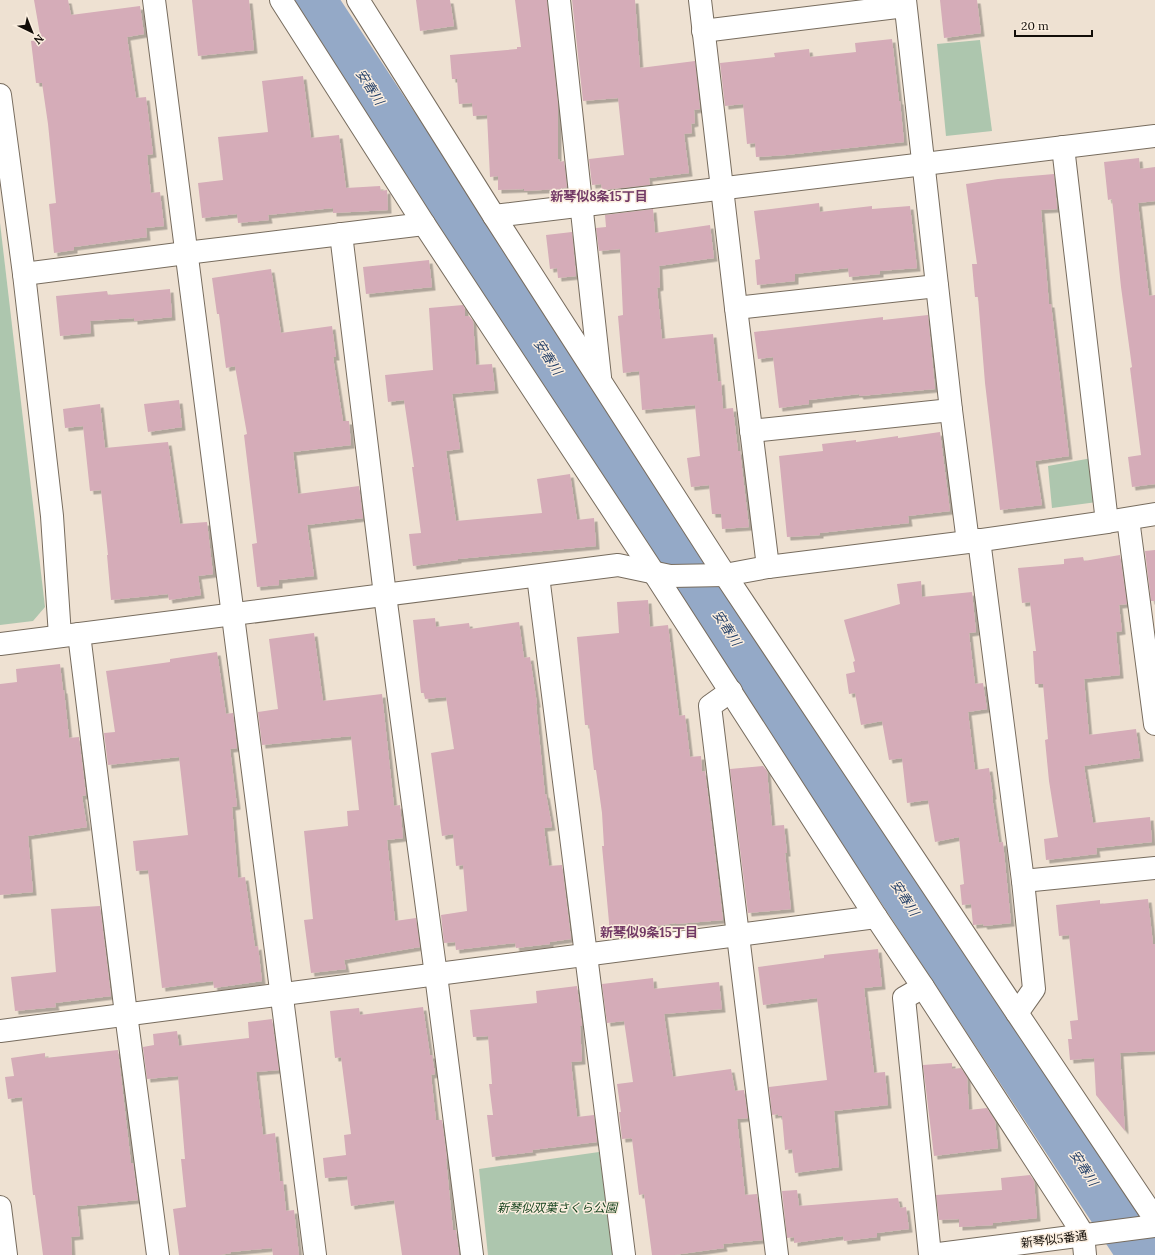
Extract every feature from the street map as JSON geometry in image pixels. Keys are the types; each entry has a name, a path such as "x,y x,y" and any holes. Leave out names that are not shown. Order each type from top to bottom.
{"street":[{"path":"154,0 315,1255"},
{"path":"281,0 424,224 662,574 731,691 922,987 1084,1245"},
{"path":"358,0 494,216 601,380 719,575 1017,1014 1151,1224"},
{"path":"559,0 601,380"},
{"path":"700,0 768,567"},
{"path":"703,31 905,3 951,410 974,541 1023,882 1034,989 1017,1014"},
{"path":"0,95 24,274 52,516 126,1014 158,1255"},
{"path":"494,216 581,204 1155,136"},
{"path":"1063,147 1118,521 1155,724"},
{"path":"24,274 424,224"},
{"path":"340,234 385,595 472,1255"},
{"path":"736,308 937,286"},
{"path":"751,431 951,410"},
{"path":"0,644 618,565 662,574 719,575 768,567 1118,521 1155,514"},
{"path":"538,576 624,1255"},
{"path":"731,691 710,706 777,1255"},
{"path":"1023,882 1155,868"},
{"path":"0,1031 876,917"},
{"path":"922,987 904,998 930,1255"},
{"path":"0,1207 6,1255"},
{"name":"新琴似5番通","path":"930,1255 1084,1245 1105,1232 1151,1224"}],"green space":[{"path":"980,40 992,131 946,136 937,44"},
{"path":"0,223 45,607 33,621 0,625"},
{"path":"1092,458 1097,502 1052,508 1048,466"},
{"name":"新琴似双葉さくら公園","path":"599,1152 613,1255 488,1255 479,1169"}],"building":[{"path":"34,0 68,0 71,15 140,6 144,34 127,37 136,98 146,97 153,154 147,155 151,193 160,192 164,226 146,228 147,237 74,247 74,250 54,253 49,204 56,203 48,124 42,83 36,83 31,41 41,40"},
{"path":"192,0 249,0 254,50 198,56"},
{"path":"416,0 450,0 454,26 420,31"},
{"path":"515,0 547,0 558,105 558,159 560,162 564,161 567,187 560,189 524,191 524,189 498,190 498,176 490,177 487,115 473,116 472,103 459,104 457,79 452,79 450,55 517,49 517,47 521,47"},
{"path":"572,0 635,0 640,68 695,61 700,109 694,110 695,123 691,124 692,133 684,134 689,173 649,178 650,185 602,190 601,184 592,185 589,159 624,155 618,98 583,101"},
{"path":"940,0 977,0 981,33 944,38"},
{"path":"892,39 904,142 756,157 755,143 747,144 743,104 725,106 720,63 775,57 774,53 809,49 810,57 856,52 855,43"},
{"path":"303,76 311,138 339,135 346,188 380,186 381,191 387,190 388,210 333,213 333,208 268,215 269,220 238,223 237,214 202,218 198,183 223,180 218,137 268,132 262,81"},
{"path":"1139,158 1140,169 1155,167 1155,201 1138,203 1149,296 1155,295 1155,484 1132,487 1128,457 1141,455 1112,199 1108,200 1104,162"},
{"path":"1054,174 1057,209 1041,210 1049,304 1051,304 1069,456 1035,461 1042,505 1000,510 985,383 978,297 975,297 972,264 977,264 966,184 998,179"},
{"path":"819,203 820,212 872,206 872,209 910,206 917,268 880,271 880,274 849,277 848,268 795,274 795,281 757,285 755,260 760,259 754,211"},
{"path":"653,209 655,233 710,225 714,258 659,266 660,287 657,288 662,339 713,334 718,382 721,381 723,409 733,408 738,451 740,451 749,527 722,529 721,514 712,514 709,485 691,487 687,458 700,456 695,405 642,410 639,371 623,373 618,316 623,315 620,249 599,251 596,228 606,227 605,215"},
{"path":"572,232 576,276 558,278 557,268 550,269 546,235"},
{"path":"429,260 432,287 366,294 363,267"},
{"path":"271,269 281,333 332,326 336,357 333,357 343,421 349,421 351,445 293,452 298,494 359,486 363,518 307,525 314,576 279,580 279,585 257,587 252,544 257,543 244,435 247,434 235,366 226,368 219,314 217,314 212,278"},
{"path":"170,289 172,317 134,321 134,318 90,321 91,333 60,336 56,296 107,291 108,295"},
{"path":"463,305 465,309 465,316 469,316 473,321 476,365 492,364 495,390 452,394 460,449 446,451 456,521 542,513 537,479 570,474 577,520 594,518 596,546 458,559 413,566 409,534 421,533 412,467 414,467 404,400 388,402 385,375 433,370 429,308"},
{"path":"928,315 935,389 860,396 859,394 809,400 809,404 779,408 773,357 758,359 754,332 883,317 883,320"},
{"path":"179,400 182,427 148,432 144,404"},
{"path":"100,404 105,448 168,442 180,524 207,522 213,574 198,576 201,595 169,600 168,594 111,600 101,490 90,491 83,426 65,428 63,409"},
{"path":"940,432 950,511 908,516 909,523 820,533 820,535 787,537 779,456 823,451 822,444 856,440 856,442 898,436 898,438"},
{"path":"1155,550 1155,601 1151,601 1145,551"},
{"path":"1120,555 1127,604 1119,605 1122,631 1116,632 1120,675 1084,679 1089,735 1136,729 1140,758 1084,766 1093,823 1150,817 1152,842 1096,848 1097,854 1046,860 1044,839 1058,837 1049,781 1045,740 1048,739 1043,684 1035,684 1033,651 1036,651 1030,602 1022,603 1018,568 1064,564 1064,559 1083,557 1084,561"},
{"path":"921,581 922,597 972,592 976,632 969,633 975,684 983,683 987,709 968,712 975,770 989,768 999,843 1003,842 1011,923 984,926 983,924 973,925 971,904 962,905 960,885 964,884 959,837 935,842 928,800 907,803 902,758 889,760 882,721 861,725 855,693 849,694 846,674 855,672 853,662 855,661 844,620 900,604 897,584"},
{"path":"648,600 650,627 668,625 679,716 685,715 690,757 701,756 702,772 705,771 723,920 676,923 610,933 602,846 604,846 602,813 596,770 594,770 589,725 585,725 577,637 619,633 617,602"},
{"path":"435,618 436,627 469,623 470,629 519,622 524,658 530,657 537,704 545,795 546,794 552,827 544,828 549,866 562,865 571,939 550,942 550,944 516,948 515,943 456,950 455,942 444,943 441,915 467,911 463,865 456,866 453,834 442,836 431,753 454,749 446,697 425,699 424,693 421,693 413,620"},
{"path":"314,633 323,701 382,694 394,806 400,805 403,838 387,840 395,921 416,918 420,947 344,960 346,969 311,973 304,920 313,919 304,831 348,826 347,811 359,810 351,736 262,745 258,712 278,709 269,639"},
{"path":"217,652 226,714 233,713 237,748 230,749 237,806 232,807 238,878 245,877 255,947 258,946 262,981 214,988 213,981 162,988 148,870 136,871 133,841 188,835 179,757 108,765 104,733 115,732 106,671 170,662 170,659"},
{"path":"60,664 69,738 79,737 86,795 82,796 87,827 28,836 33,892 0,895 0,684 17,682 16,669"},
{"path":"763,766 767,771 772,826 784,825 787,853 785,853 791,909 748,913 730,769"},
{"path":"1148,899 1153,944 1155,944 1155,1051 1120,1053 1125,1131 1096,1095 1094,1058 1070,1060 1068,1039 1072,1039 1070,1021 1078,1020 1069,935 1059,936 1056,905 1100,900 1100,904"},
{"path":"100,906 111,996 55,1003 56,1007 15,1011 11,977 56,972 51,909"},
{"path":"878,949 882,986 864,988 874,1073 885,1072 888,1105 834,1111 839,1167 795,1173 792,1149 785,1150 782,1116 778,1116 778,1114 772,1115 769,1087 827,1080 817,998 763,1005 758,967 824,958 824,955"},
{"path":"653,978 654,989 719,982 722,1009 664,1014 673,1077 731,1069 735,1091 744,1090 748,1118 737,1119 745,1195 757,1194 763,1240 723,1244 724,1248 674,1255 652,1255 644,1194 639,1195 632,1139 622,1139 619,1112 621,1112 617,1084 633,1082 624,1021 607,1023 602,984"},
{"path":"577,986 582,1026 580,1026 582,1061 571,1062 577,1117 594,1115 597,1142 532,1150 533,1152 492,1157 487,1115 493,1115 489,1084 492,1084 488,1036 473,1037 470,1010 537,1003 536,991"},
{"path":"423,1007 430,1055 432,1055 435,1074 431,1075 436,1120 442,1120 453,1230 456,1230 459,1255 402,1255 394,1200 351,1206 347,1176 325,1178 323,1158 346,1155 344,1135 351,1134 341,1057 335,1058 330,1011 359,1008 360,1015"},
{"path":"272,1019 279,1070 256,1072 263,1135 275,1133 280,1181 283,1181 286,1211 294,1210 299,1255 273,1255 272,1248 231,1252 220,1255 179,1255 173,1209 186,1207 181,1159 185,1159 178,1076 147,1079 143,1047 154,1045 153,1034 177,1031 179,1046 249,1038 248,1022"},
{"path":"118,1050 131,1163 133,1163 138,1200 77,1206 80,1236 71,1237 72,1255 43,1255 35,1195 33,1195 22,1097 8,1099 5,1077 14,1076 11,1058 45,1053 45,1058"},
{"path":"952,1063 952,1069 961,1068 967,1077 969,1110 987,1108 995,1121 998,1148 934,1156 923,1065"},
{"path":"1030,1175 1034,1181 1037,1218 993,1223 993,1225 959,1227 959,1219 939,1220 936,1195 1002,1190 1001,1178"},
{"path":"797,1190 799,1206 898,1198 900,1208 906,1207 909,1229 877,1233 877,1237 844,1241 843,1236 794,1243 794,1237 787,1238 782,1191"}],"waterway":[{"name":"安春川","path":"313,0 1141,1255"}],"district":[{"name":"新琴似8条15丁目","path":"599,196"},
{"name":"新琴似9条15丁目","path":"649,932"}]}
